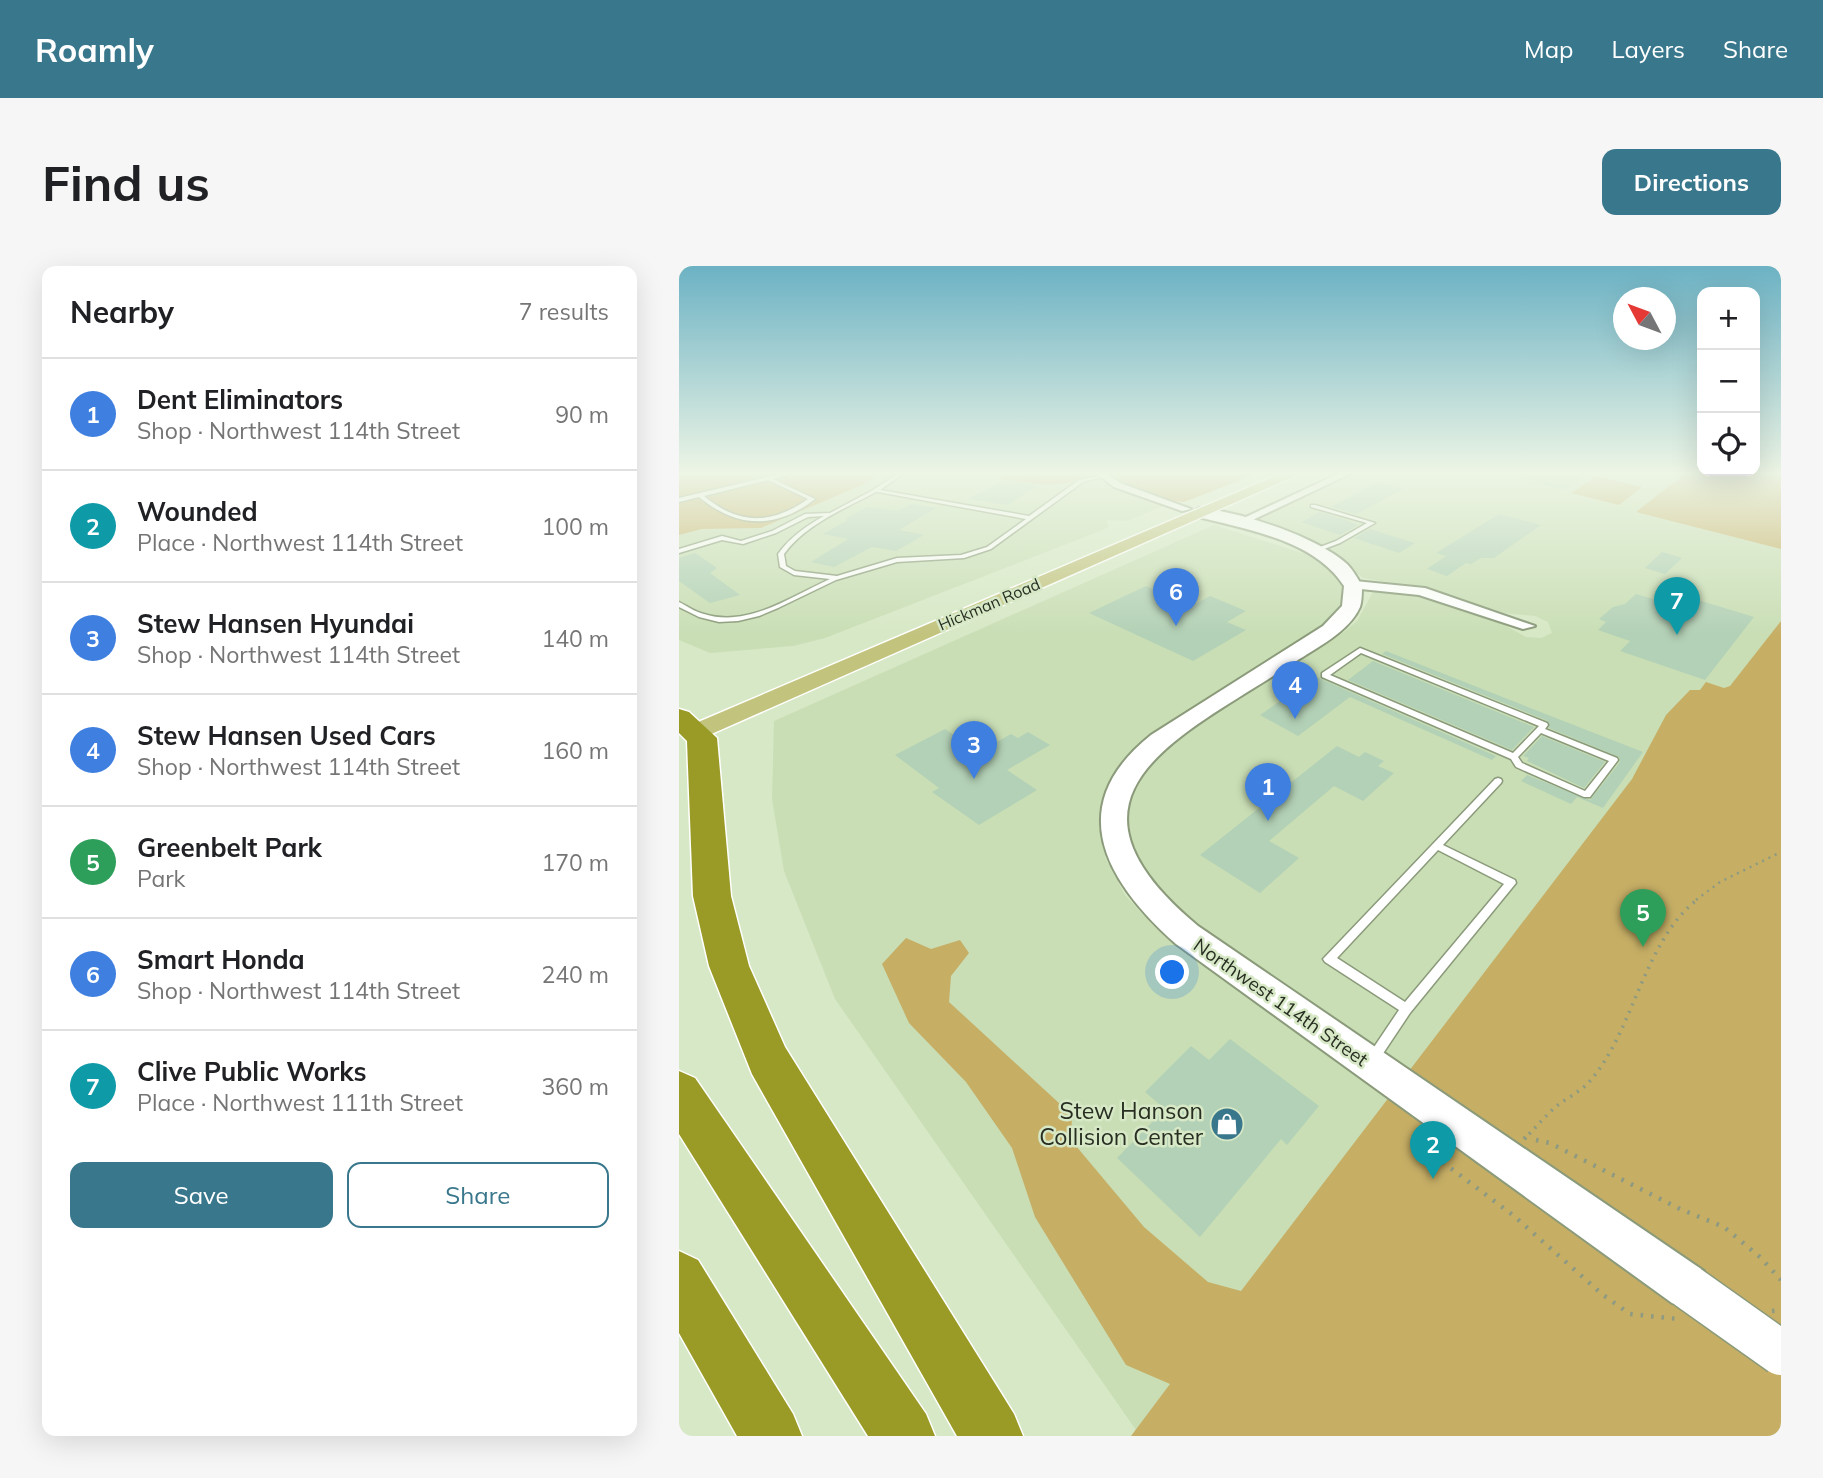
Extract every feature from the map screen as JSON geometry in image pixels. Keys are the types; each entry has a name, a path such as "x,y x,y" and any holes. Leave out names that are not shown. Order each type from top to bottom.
{"highway":[{"path":"684,726 702,738 712,896 729,966 763,1048 992,1436"},
{"path":"679,1093 904,1436"},
{"path":"679,1279 771,1436"}],"main road":[{"name":"Hickman Road","path":"684,726 1158,526"}],"street":[{"path":"1234,526 1285,544 1308,548"},
{"path":"1245,526 1308,548 1340,566 1355,585 1422,591 1528,626"},
{"name":"Northwest 114th Street","path":"1355,585 1354,605 1343,620 1144,755 1119,790 1114,825 1120,857 1129,877 1158,913 1507,1160 1687,1303 1781,1353"}],"lane":[{"path":"679,551 722,538 741,543 786,526"},
{"path":"816,526 789,542 780,560 783,567 794,573 837,578"},
{"path":"679,604 707,620 744,618 837,578 902,559 974,554 1020,526"},
{"path":"1308,548 1338,542 1367,526"},
{"path":"1514,757 1544,725 1360,650 1325,675 1514,757 1519,765 1587,794 1614,760 1540,730"},
{"path":"1406,1009 1329,959 1498,781"},
{"path":"1370,1064 1406,1009 1511,883 1438,846"}],"path":[{"path":"1507,1160 1556,1107 1589,1082 1612,1045 1652,960 1687,907 1720,882 1781,852"},
{"path":"1537,1140 1550,1143 1680,1209 1724,1227 1761,1257 1781,1280"},
{"path":"1428,1152 1514,1216 1603,1295 1630,1314 1660,1320 1687,1303"},
{"path":"1767,1311 1781,1310"}],"shaded area":[{"path":"679,526 767,526 761,528 702,529 679,535"},
{"path":"767,526 1109,527 825,638 793,646 710,653 679,640 679,535 702,529 761,528"},
{"path":"1213,526 1315,557 1330,566 1344,582 1347,597 1334,620 1158,733 1103,810 1101,829 1105,857 1125,895 1152,924 1391,1095 1136,1430 835,999 784,871 772,799 774,721"},
{"path":"1266,526 1689,526 1781,549 1781,621 1732,691 1407,1074 1178,915 1130,855 1127,803 1135,782 1172,741 1345,631 1357,621 1373,592 1412,593 1488,616 1526,637 1541,638 1552,633 1548,622 1535,616 1504,613 1434,590 1363,578 1324,550"},
{"path":"1689,526 1781,526 1781,549"},
{"path":"1781,621 1781,1436 1131,1436 1170,1384 1126,1365 1035,1217 1012,1148 966,1082 909,1023 882,964 906,938 931,949 960,940 969,953 951,976 949,1002 1072,1115 1071,1140 1144,1227 1208,1282 1241,1291 1632,779 1666,715 1690,690 1700,690 1706,682 1724,688 1730,686"}],"building":[{"path":"838,526 906,526 899,530 924,535 896,551 872,547 834,567 811,562 848,539 823,534"},
{"path":"1312,526 1357,526 1340,535"},
{"path":"1480,526 1540,526 1494,558 1481,558 1471,564 1466,563 1447,576 1427,569 1446,556 1436,553"},
{"path":"1370,529 1415,543 1399,553 1354,538"},
{"path":"1662,552 1682,558 1665,574 1645,568"},
{"path":"695,553 717,568 710,573 740,595 710,603 679,581 679,558"},
{"path":"1146,586 1192,606 1210,596 1246,611 1227,622 1246,630 1193,661 1089,613"},
{"path":"1675,593 1754,617 1705,680 1620,651 1630,641 1598,630 1606,622 1599,619 1613,607 1625,604 1636,594 1666,603"},
{"path":"1386,651 1643,752 1603,808 1577,797 1571,804 1521,781 1527,775 1590,800 1620,762 1619,757 1549,728 1548,721 1382,654"},
{"path":"1373,661 1534,727 1512,750 1348,680"},
{"path":"1316,676 1496,756 1492,760 1350,697 1298,736 1260,715"},
{"path":"945,729 979,752 1011,734 1018,738 1028,732 1050,745 1007,770 1037,790 979,825 932,792 939,788 895,755"},
{"path":"1542,736 1605,762 1584,788 1527,761 1529,758 1523,756"},
{"path":"1337,746 1359,757 1365,752 1384,761 1378,766 1394,773 1363,801 1334,786 1269,841 1299,858 1260,893 1200,855"},
{"name":"Stew Hanson Collision Center","path":"1230,1039 1319,1106 1287,1145 1281,1139 1200,1237 1117,1158 1165,1109 1145,1092 1191,1046 1209,1060"}],"place":[{"name":"Smart Honda","path":"1176,626"},
{"name":"Clive Public Works","path":"1677,635"},
{"name":"Stew Hansen Used Cars","path":"1295,719"},
{"name":"Stew Hansen Hyundai","path":"974,779"},
{"name":"Dent Eliminators","path":"1268,821"},
{"name":"Greenbelt Park","path":"1643,947"},
{"name":"Stew Hanson Collision Center","path":"1227,1124"},
{"name":"Wounded","path":"1433,1179"}]}
